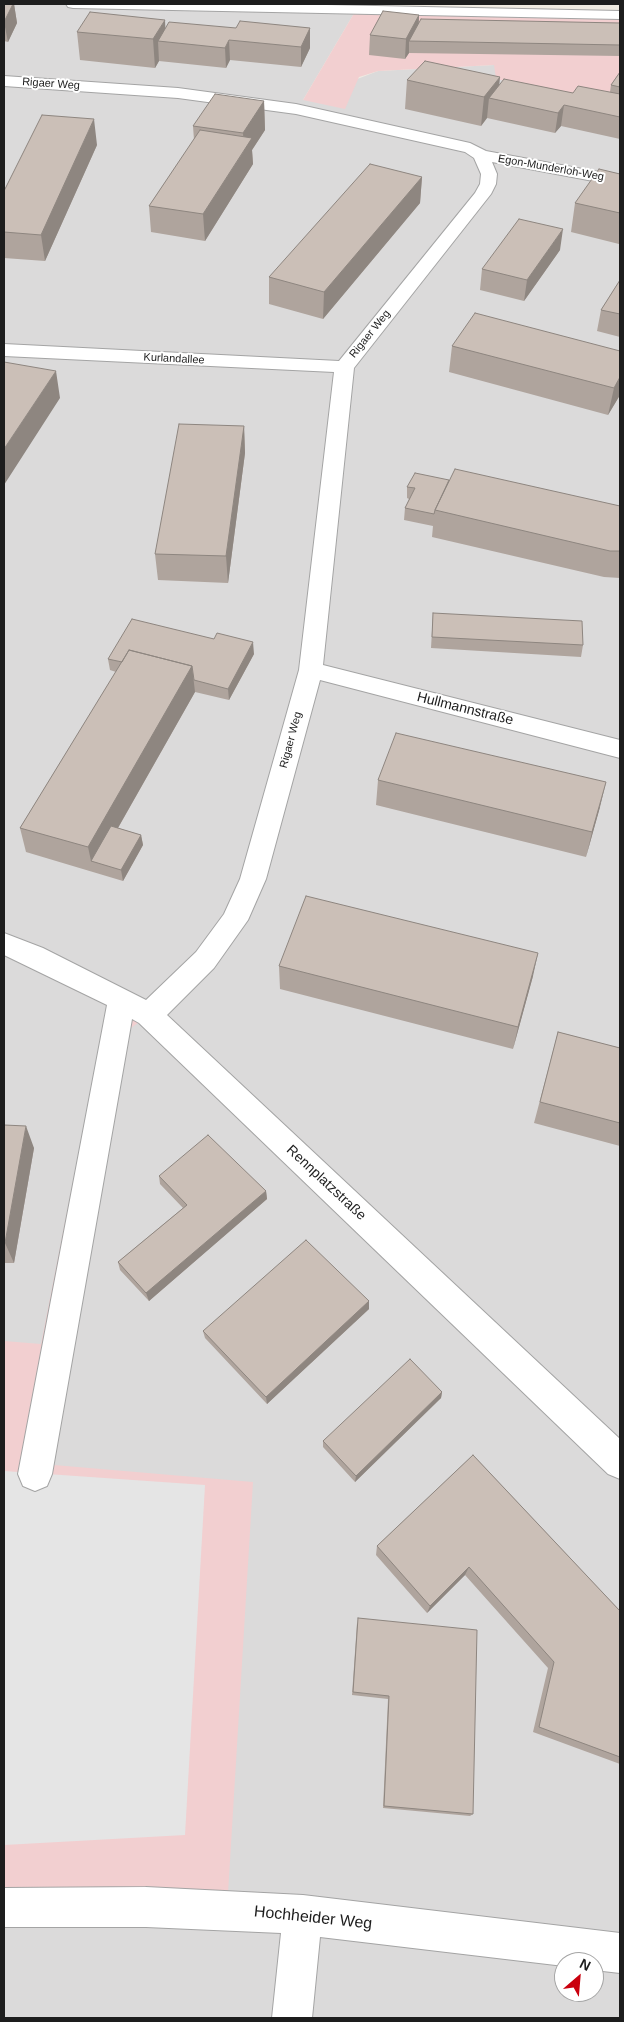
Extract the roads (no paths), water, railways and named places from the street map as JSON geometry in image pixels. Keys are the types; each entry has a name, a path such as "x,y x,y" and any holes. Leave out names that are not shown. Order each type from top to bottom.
{"street":[{"path":"73,4 620,15"},
{"name":"Rigaer Weg","path":"4,81 178,93 296,109 454,142 470,148 481,155 489,174 488,184 483,194 344,367 311,670 254,879 235,920 205,960 149,1015"},
{"name":"Egon-Munderloh-Weg","path":"481,155 620,181"},
{"name":"Kurlandallee","path":"4,350 344,367"},
{"name":"Hullmannstraße","path":"311,670 620,749"},
{"name":"Rennplatzstraße","path":"4,944 34,956 149,1015 620,1462"},
{"path":"35,1474 122,1000"},
{"name":"Hochheider Weg","path":"4,1908 146,1907 302,1915 620,1953"},
{"path":"292,2018 302,1915"}]}
